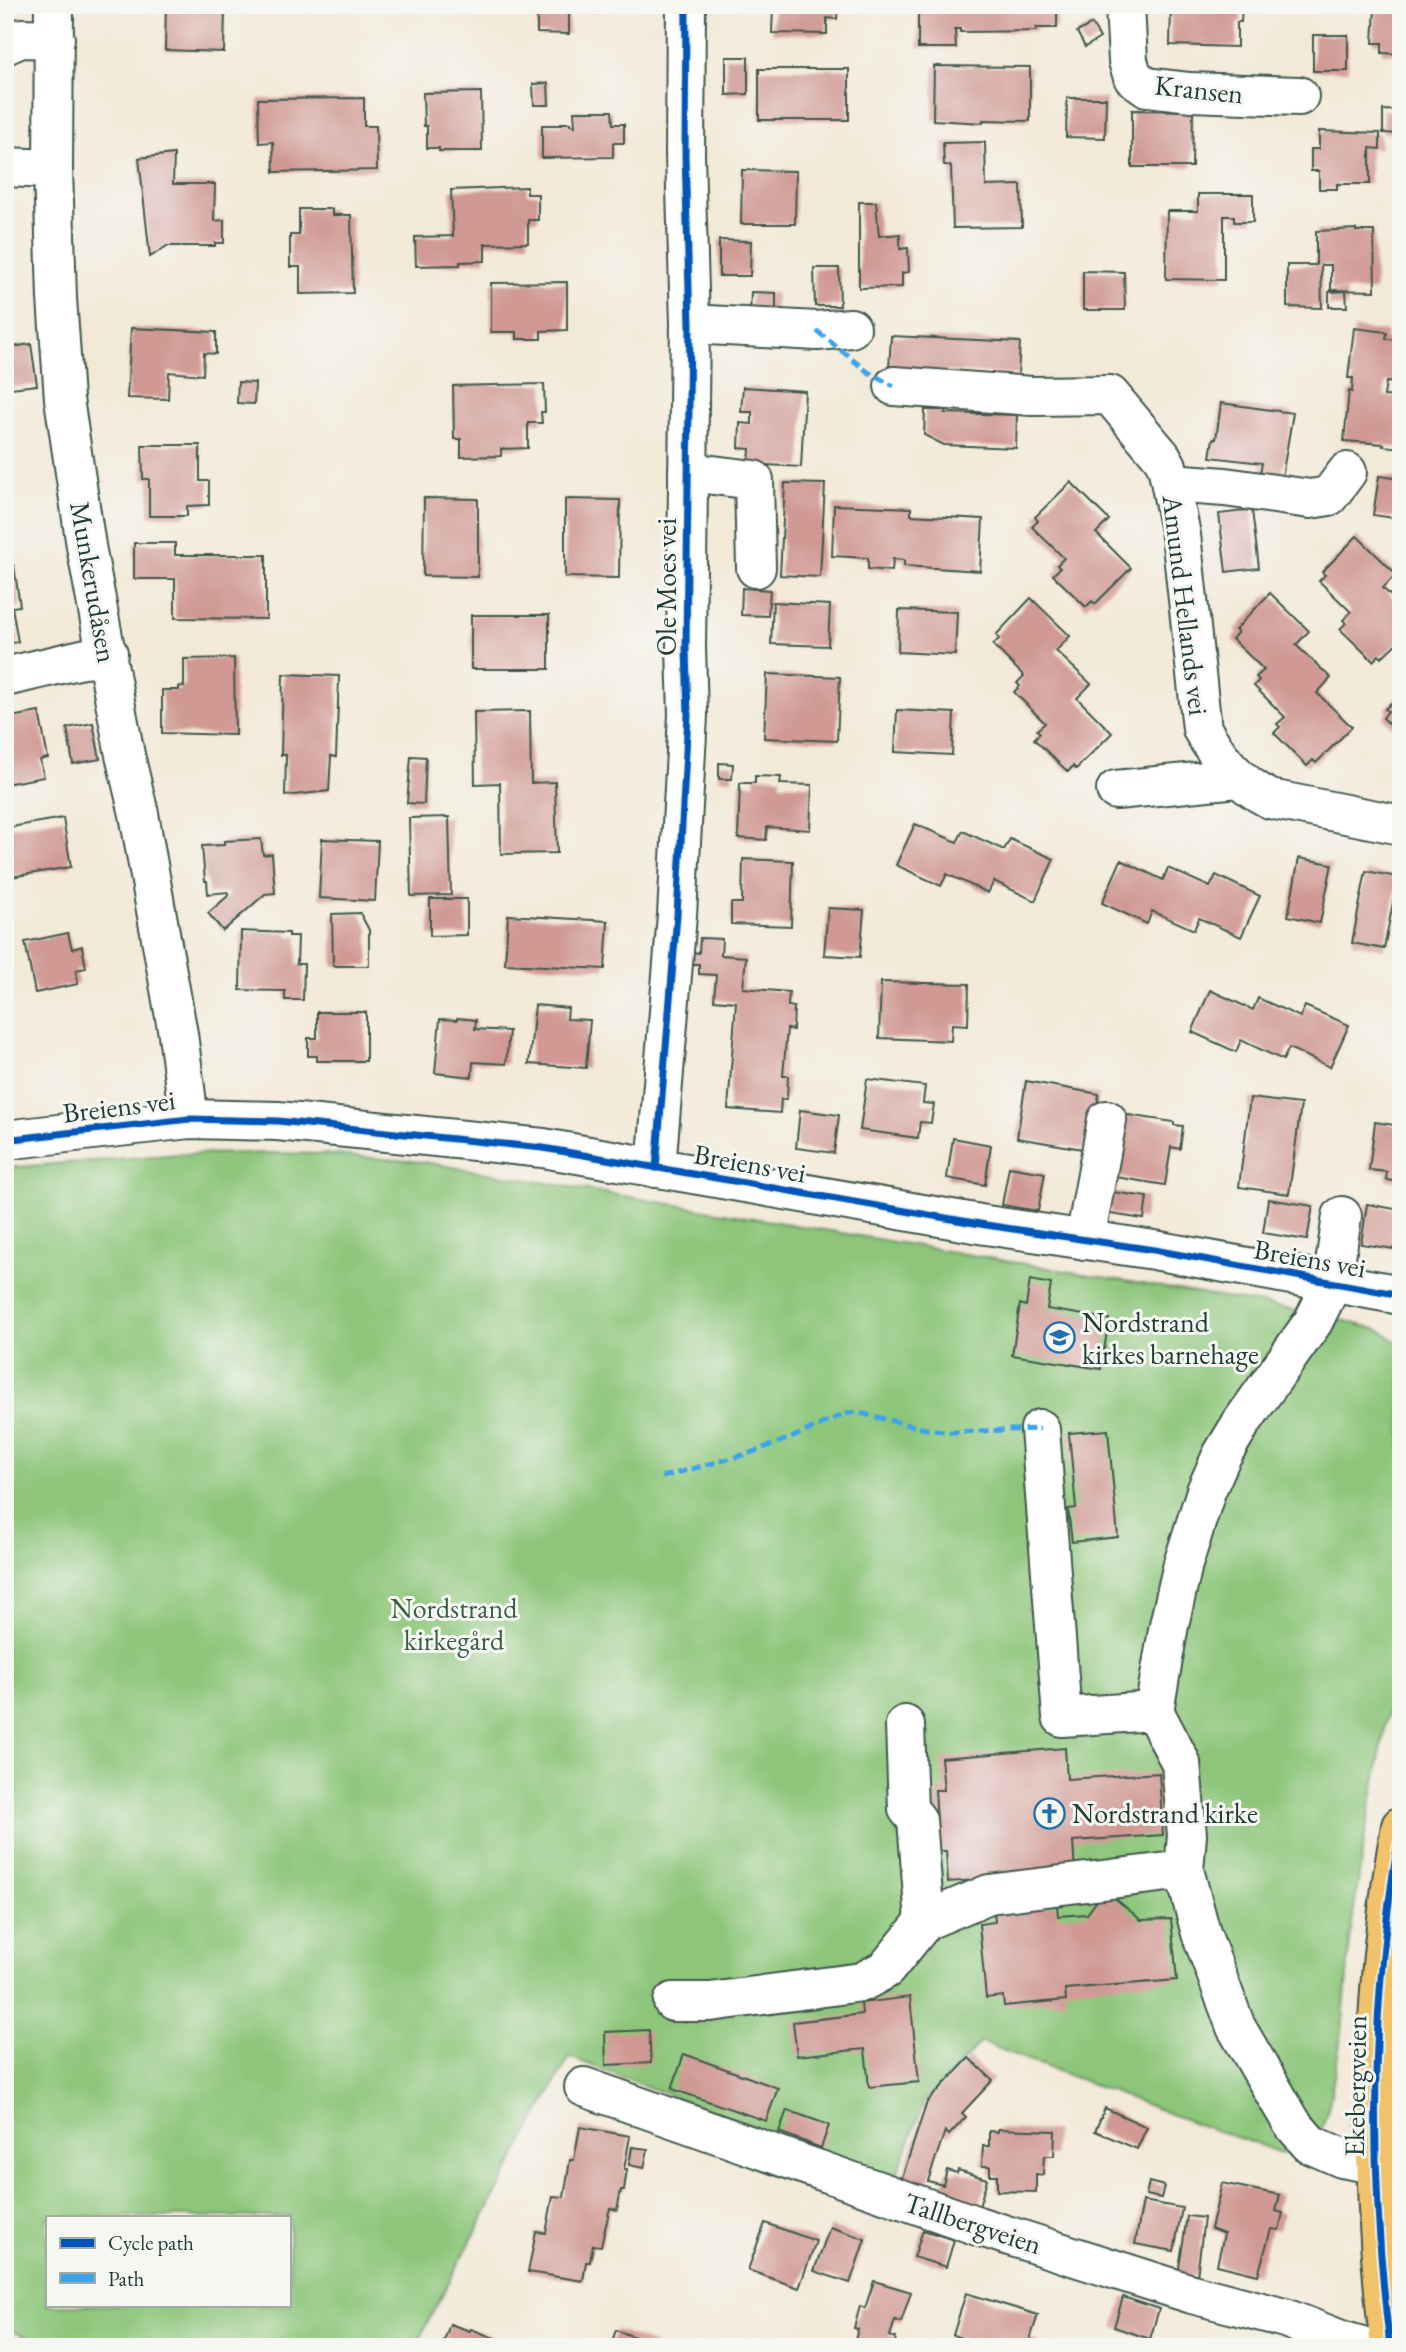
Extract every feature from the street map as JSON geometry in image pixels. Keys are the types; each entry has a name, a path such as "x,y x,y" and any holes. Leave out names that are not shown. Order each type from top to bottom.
{"main road":[{"name":"Ekebergveien","path":"1390,2347 1381,2263 1375,2164 1375,2062 1379,1986 1401,1826"}],"street":[{"name":"Ole Moes vei","path":"656,1168 677,915 688,715 691,324 685,155 685,5"},
{"name":"Kransen","path":"1125,5 1126,50 1133,77 1147,88 1299,96"},
{"name":"Munkerudåsen","path":"5,45 55,22 53,169 57,298 64,399 86,546 178,1034 189,1119"},
{"path":"5,167 53,169"},
{"path":"691,324 817,331 851,328"},
{"name":"Amund Hellands vei","path":"894,386 1032,397 1110,395 1167,466 1181,535 1202,729 1217,756 1238,778 1270,799 1401,825"},
{"path":"688,471 754,480 756,568"},
{"path":"1171,483 1225,487 1310,499 1329,496 1347,471"},
{"path":"5,677 108,653"},
{"path":"1116,790 1238,778"},
{"name":"Breiens vei","path":"5,1140 189,1119 278,1121 543,1148 986,1225 1154,1250 1401,1295"},
{"path":"1085,1240 1107,1120"},
{"name":"Breiens vei","path":"1332,1284 1342,1216"},
{"path":"1332,1284 1299,1345 1270,1381 1222,1455 1206,1491 1171,1613 1154,1711 1181,1763 1187,1835 1184,1870 1201,1933 1236,2027 1292,2123 1310,2144 1342,2158 1375,2164"},
{"path":"1040,1429 1062,1717 1154,1711"},
{"path":"905,1725 908,1809 917,1820 925,1921"},
{"path":"673,2002 710,2002 862,1982 886,1969 925,1921 989,1894 1184,1870"},
{"name":"Tallbergveien","path":"584,2087 978,2226 1192,2294 1285,2318 1365,2347"}],"green space":[{"name":"Nordstrand kirkegård","path":"180,1154 323,1154 423,1162 1272,1306 1382,1331 1401,1345 1401,1643 1364,1841 1351,1930 1342,2032 1328,2110 1319,2136 1294,2157 1197,2124 981,2042 924,2102 895,2180 569,2057 425,2327 417,2347 53,2347 5,2329 5,1168"}],"building":[{"path":"166,5 225,7 224,52 165,50"},
{"path":"537,5 602,5 602,12 569,12 569,34 537,33"},
{"path":"767,5 838,5 837,19 827,18 827,34 772,33 773,8 767,8"},
{"path":"918,5 1036,5 1036,12 1057,12 1057,28 1036,28 1036,31 960,32 960,29 955,29 956,48 918,48"},
{"path":"1171,5 1242,5 1241,22 1237,22 1237,47 1170,45"},
{"path":"1384,5 1401,5 1401,54 1382,53 1382,43 1373,43 1375,8 1383,9"},
{"path":"1092,24 1100,38 1085,47 1077,32"},
{"path":"1313,35 1348,35 1348,71 1313,71"},
{"path":"726,57 748,57 748,94 726,95"},
{"path":"934,66 1030,67 1030,121 983,120 983,123 933,120"},
{"path":"759,69 849,69 849,120 759,120"},
{"path":"548,83 549,105 534,105 533,84"},
{"path":"481,92 482,151 439,151 439,148 427,148 423,93"},
{"path":"364,98 364,126 376,126 377,170 274,172 273,142 259,143 258,99"},
{"path":"1067,98 1106,98 1105,138 1066,137"},
{"path":"1132,110 1193,111 1192,167 1132,167"},
{"path":"1383,110 1401,111 1401,134 1383,133"},
{"path":"574,111 612,111 613,124 624,124 624,143 613,143 613,157 542,158 542,125 570,123 575,126"},
{"path":"1319,131 1380,133 1380,149 1370,148 1370,184 1337,184 1337,189 1319,189 1319,171 1311,171 1311,149 1319,149"},
{"path":"985,142 986,186 1021,185 1022,227 953,228 951,166 944,165 943,143"},
{"path":"174,154 173,184 215,184 214,221 224,220 224,243 215,243 215,246 167,246 150,257 139,158"},
{"path":"742,170 796,171 795,224 741,224"},
{"path":"527,187 527,194 538,194 538,220 528,220 528,243 485,244 485,261 460,262 460,265 416,266 415,237 453,236 451,190"},
{"path":"1198,194 1253,194 1253,222 1234,222 1234,216 1224,216 1224,280 1166,279 1167,211 1198,211"},
{"path":"859,202 876,202 879,236 900,234 900,249 908,248 909,272 902,273 902,287 859,288"},
{"path":"299,209 332,209 332,215 351,215 353,293 300,294 300,267 290,267 290,235 299,235"},
{"path":"1316,231 1374,231 1375,291 1331,290 1331,265 1321,265 1322,308 1287,307 1287,265 1316,265"},
{"path":"719,240 751,241 750,276 719,276"},
{"path":"814,268 839,268 840,306 815,306"},
{"path":"1083,271 1124,272 1125,310 1083,310"},
{"path":"567,282 567,330 541,331 541,339 517,339 517,332 491,332 491,283"},
{"path":"1346,291 1347,307 1329,307 1329,292"},
{"path":"751,292 776,293 776,315 750,314"},
{"path":"131,328 216,332 216,354 204,353 203,375 169,372 168,399 127,398"},
{"path":"1354,328 1387,332 1386,339 1401,340 1398,383 1386,382 1384,396 1401,397 1401,448 1344,441 1349,391 1352,392 1353,378 1348,378"},
{"path":"891,336 1020,342 1018,375 889,369"},
{"path":"31,344 37,385 11,388 6,348"},
{"path":"238,382 255,383 254,404 237,403"},
{"path":"544,384 545,412 541,412 542,423 528,423 528,448 501,449 501,456 461,457 461,439 454,439 453,386"},
{"path":"743,387 805,391 801,467 749,464 750,449 739,448 740,423 752,424 752,412 741,412"},
{"path":"1221,403 1293,413 1282,477 1260,474 1262,463 1210,457 1213,439 1216,439"},
{"path":"925,410 1017,415 1016,448 944,445 924,435"},
{"path":"142,445 200,445 200,481 209,481 209,505 187,506 187,516 149,516 149,479 143,479"},
{"path":"1379,476 1401,479 1401,519 1373,515"},
{"path":"1071,482 1109,520 1096,533 1131,568 1095,604 1092,601 1086,607 1053,575 1064,558 1032,527 1038,521 1035,517"},
{"path":"785,483 825,484 820,577 780,575"},
{"path":"424,498 478,499 478,577 423,576"},
{"path":"565,499 620,500 619,578 565,577"},
{"path":"834,505 911,508 911,515 983,519 980,571 904,566 904,560 893,559 892,571 868,569 868,558 832,556"},
{"path":"1252,510 1259,568 1226,572 1219,514"},
{"path":"1357,536 1396,574 1383,588 1401,606 1401,639 1381,658 1379,655 1373,661 1340,629 1346,623 1343,620 1351,612 1319,581 1325,575 1322,572"},
{"path":"134,543 175,543 175,555 266,555 266,619 175,618 175,579 134,579"},
{"path":"14,566 20,606 12,607 18,642 5,644 5,567"},
{"path":"742,588 770,590 768,616 741,615"},
{"path":"1270,593 1309,631 1296,645 1331,678 1317,693 1352,727 1316,763 1313,760 1307,766 1274,733 1280,727 1277,724 1285,717 1254,686 1259,680 1256,677 1264,670 1232,639 1238,632 1235,630"},
{"path":"1031,598 1070,636 1056,651 1091,684 1077,698 1112,733 1076,769 1073,766 1068,772 1034,739 1040,733 1037,730 1045,723 1014,692 1020,686 1017,683 1024,676 993,645 999,639 996,635"},
{"path":"773,602 830,605 828,646 771,644"},
{"path":"899,610 957,612 955,655 898,652"},
{"path":"471,615 549,615 549,669 471,669"},
{"path":"234,658 235,735 162,733 162,690 179,690 179,686 184,687 184,659"},
{"path":"283,674 339,676 336,757 331,756 329,791 285,796 286,755 281,755"},
{"path":"767,674 840,677 837,741 764,738"},
{"path":"1401,693 1401,736 1383,718 1388,711 1385,709"},
{"path":"897,710 954,713 952,755 895,752"},
{"path":"530,711 531,783 555,782 557,853 501,854 500,783 475,784 474,712"},
{"path":"39,712 48,758 40,760 44,777 5,784 5,718"},
{"path":"93,723 100,759 73,764 67,728"},
{"path":"411,756 426,757 424,804 407,803"},
{"path":"719,763 733,764 732,779 719,779"},
{"path":"755,776 781,777 780,784 812,785 810,830 767,827 766,840 738,838 740,783 755,783"},
{"path":"449,817 451,895 411,896 409,818"},
{"path":"63,818 71,867 5,878 5,828"},
{"path":"915,824 957,842 963,831 1004,850 1010,839 1054,859 1035,901 994,881 988,893 947,874 941,886 896,865"},
{"path":"261,839 263,855 272,854 275,893 265,894 223,931 208,913 228,896 228,892 208,894 202,846 224,845 224,841"},
{"path":"322,839 378,841 375,901 319,898"},
{"path":"1299,858 1332,864 1320,923 1288,916"},
{"path":"743,859 793,861 791,926 731,924 731,903 742,903"},
{"path":"1121,860 1163,880 1168,868 1210,887 1216,875 1260,896 1241,937 1199,918 1194,930 1152,911 1147,924 1102,903"},
{"path":"1366,871 1398,877 1384,949 1352,943"},
{"path":"430,899 467,899 467,935 430,936"},
{"path":"828,908 864,910 860,957 824,955"},
{"path":"360,913 369,930 369,966 333,966 332,914"},
{"path":"508,915 608,921 605,969 505,964"},
{"path":"241,931 289,933 289,936 298,936 297,964 304,964 303,1000 285,1000 285,991 240,990"},
{"path":"68,933 72,949 82,946 86,968 76,970 78,984 35,993 25,942"},
{"path":"700,938 722,939 721,955 746,957 743,988 789,992 788,1006 794,1007 793,1030 787,1029 783,1076 788,1076 787,1099 781,1099 780,1113 728,1109 736,1002 714,1000 716,975 699,974 699,964 693,964 693,952 699,953"},
{"path":"881,982 969,984 968,1025 952,1024 951,1041 879,1038"},
{"path":"1210,990 1253,1010 1258,998 1300,1017 1305,1006 1349,1025 1330,1067 1289,1048 1283,1060 1241,1040 1236,1052 1192,1032"},
{"path":"535,1005 568,1008 567,1019 590,1020 586,1068 529,1064"},
{"path":"317,1012 366,1012 366,1061 317,1061 317,1056 308,1056 308,1038 317,1038"},
{"path":"440,1019 476,1020 475,1029 509,1031 506,1064 473,1062 472,1077 435,1073"},
{"path":"867,1079 925,1086 923,1103 934,1104 931,1123 920,1122 918,1138 860,1130"},
{"path":"1026,1081 1099,1094 1089,1150 1017,1138"},
{"path":"1250,1098 1301,1104 1289,1194 1239,1187"},
{"path":"800,1110 839,1115 834,1153 796,1148"},
{"path":"1121,1114 1174,1122 1174,1125 1183,1126 1180,1149 1171,1147 1165,1185 1115,1177"},
{"path":"1375,1122 1401,1126 1401,1182 1386,1180 1387,1172 1369,1170"},
{"path":"953,1138 991,1145 985,1185 947,1178"},
{"path":"1009,1167 1045,1173 1038,1211 1002,1205"},
{"path":"1113,1192 1147,1197 1144,1219 1110,1214"},
{"path":"1268,1199 1313,1206 1307,1240 1263,1233"},
{"path":"1367,1204 1401,1210 1401,1250 1361,1244"},
{"path":"1030,1280 1051,1284 1047,1309 1109,1319 1101,1369 1012,1355 1020,1304 1026,1306"},
{"path":"1108,1430 1118,1537 1072,1542 1068,1509 1076,1508 1069,1433"},
{"name":"Nordstrand kirke","path":"1065,1748 1067,1779 1159,1773 1163,1835 1073,1841 1075,1873 948,1882 946,1851 939,1851 935,1790 944,1790 941,1758"},
{"path":"1105,1890 1141,1920 1171,1919 1177,1980 1065,1989 1066,2000 1004,2006 1003,1996 986,1998 979,1924 995,1922 994,1911 1057,1905 1058,1916 1087,1914"},
{"path":"910,1997 919,2082 869,2087 865,2049 797,2056 793,2022 862,2014 861,2003"},
{"path":"649,2030 651,2063 606,2065 605,2032"},
{"path":"684,2054 778,2088 766,2121 672,2089"},
{"path":"969,2058 993,2080 962,2113 966,2117 949,2135 945,2131 928,2181 943,2185 947,2170 957,2173 958,2170 987,2179 977,2214 899,2187 927,2102"},
{"path":"1105,2108 1147,2127 1137,2149 1095,2131"},
{"path":"787,2110 829,2125 821,2148 779,2132"},
{"path":"580,2127 630,2136 624,2169 627,2169 624,2190 621,2190 617,2210 610,2208 601,2246 593,2245 590,2262 586,2262 583,2281 528,2272 536,2232 546,2233 553,2196 564,2197 570,2160 574,2160"},
{"path":"998,2129 1055,2131 1054,2156 1044,2156 1043,2175 1036,2174 1036,2192 997,2191 997,2175 990,2175 990,2166 982,2166 983,2146 989,2146 989,2131 998,2132"},
{"path":"632,2147 648,2149 644,2168 629,2165"},
{"path":"1149,2182 1164,2186 1161,2198 1146,2195"},
{"path":"1222,2183 1280,2195 1276,2211 1283,2213 1279,2230 1271,2229 1258,2275 1217,2265 1224,2234 1211,2229"},
{"path":"1143,2201 1182,2208 1174,2251 1135,2244"},
{"path":"1187,2216 1204,2218 1197,2277 1178,2275"},
{"path":"765,2223 816,2241 799,2288 748,2270"},
{"path":"830,2227 865,2239 850,2283 814,2271"},
{"path":"923,2230 954,2240 946,2267 914,2257"},
{"path":"874,2281 911,2292 901,2322 895,2320 890,2336 896,2338 894,2347 861,2347 854,2344 858,2329 854,2328 860,2306 865,2308"},
{"path":"966,2293 1038,2315 1030,2339 1038,2342 1037,2347 962,2347 965,2339 953,2335"},
{"path":"1123,2297 1159,2309 1150,2339 1114,2327"},
{"path":"450,2324 470,2331 471,2329 518,2347 442,2347"},
{"path":"616,2330 656,2345 656,2347 610,2347"}],"marked path":[{"path":"817,331 868,372 894,386"},
{"path":"662,1477 750,1453 844,1414 856,1412 926,1429 951,1432 1040,1429"}],"cycle path":[{"path":"656,1168 677,915 688,715 686,648 690,324 685,155 686,5"},
{"path":"5,1140 189,1119 278,1121 543,1148 986,1225 1154,1250 1401,1295"},
{"path":"1390,2347 1378,2217 1376,2086 1383,1956 1401,1826"}],"place":[{"name":"Nordstrand kirkes barnehage","path":"1059,1338"},
{"name":"Nordstrand kirke","path":"1049,1813"}]}
